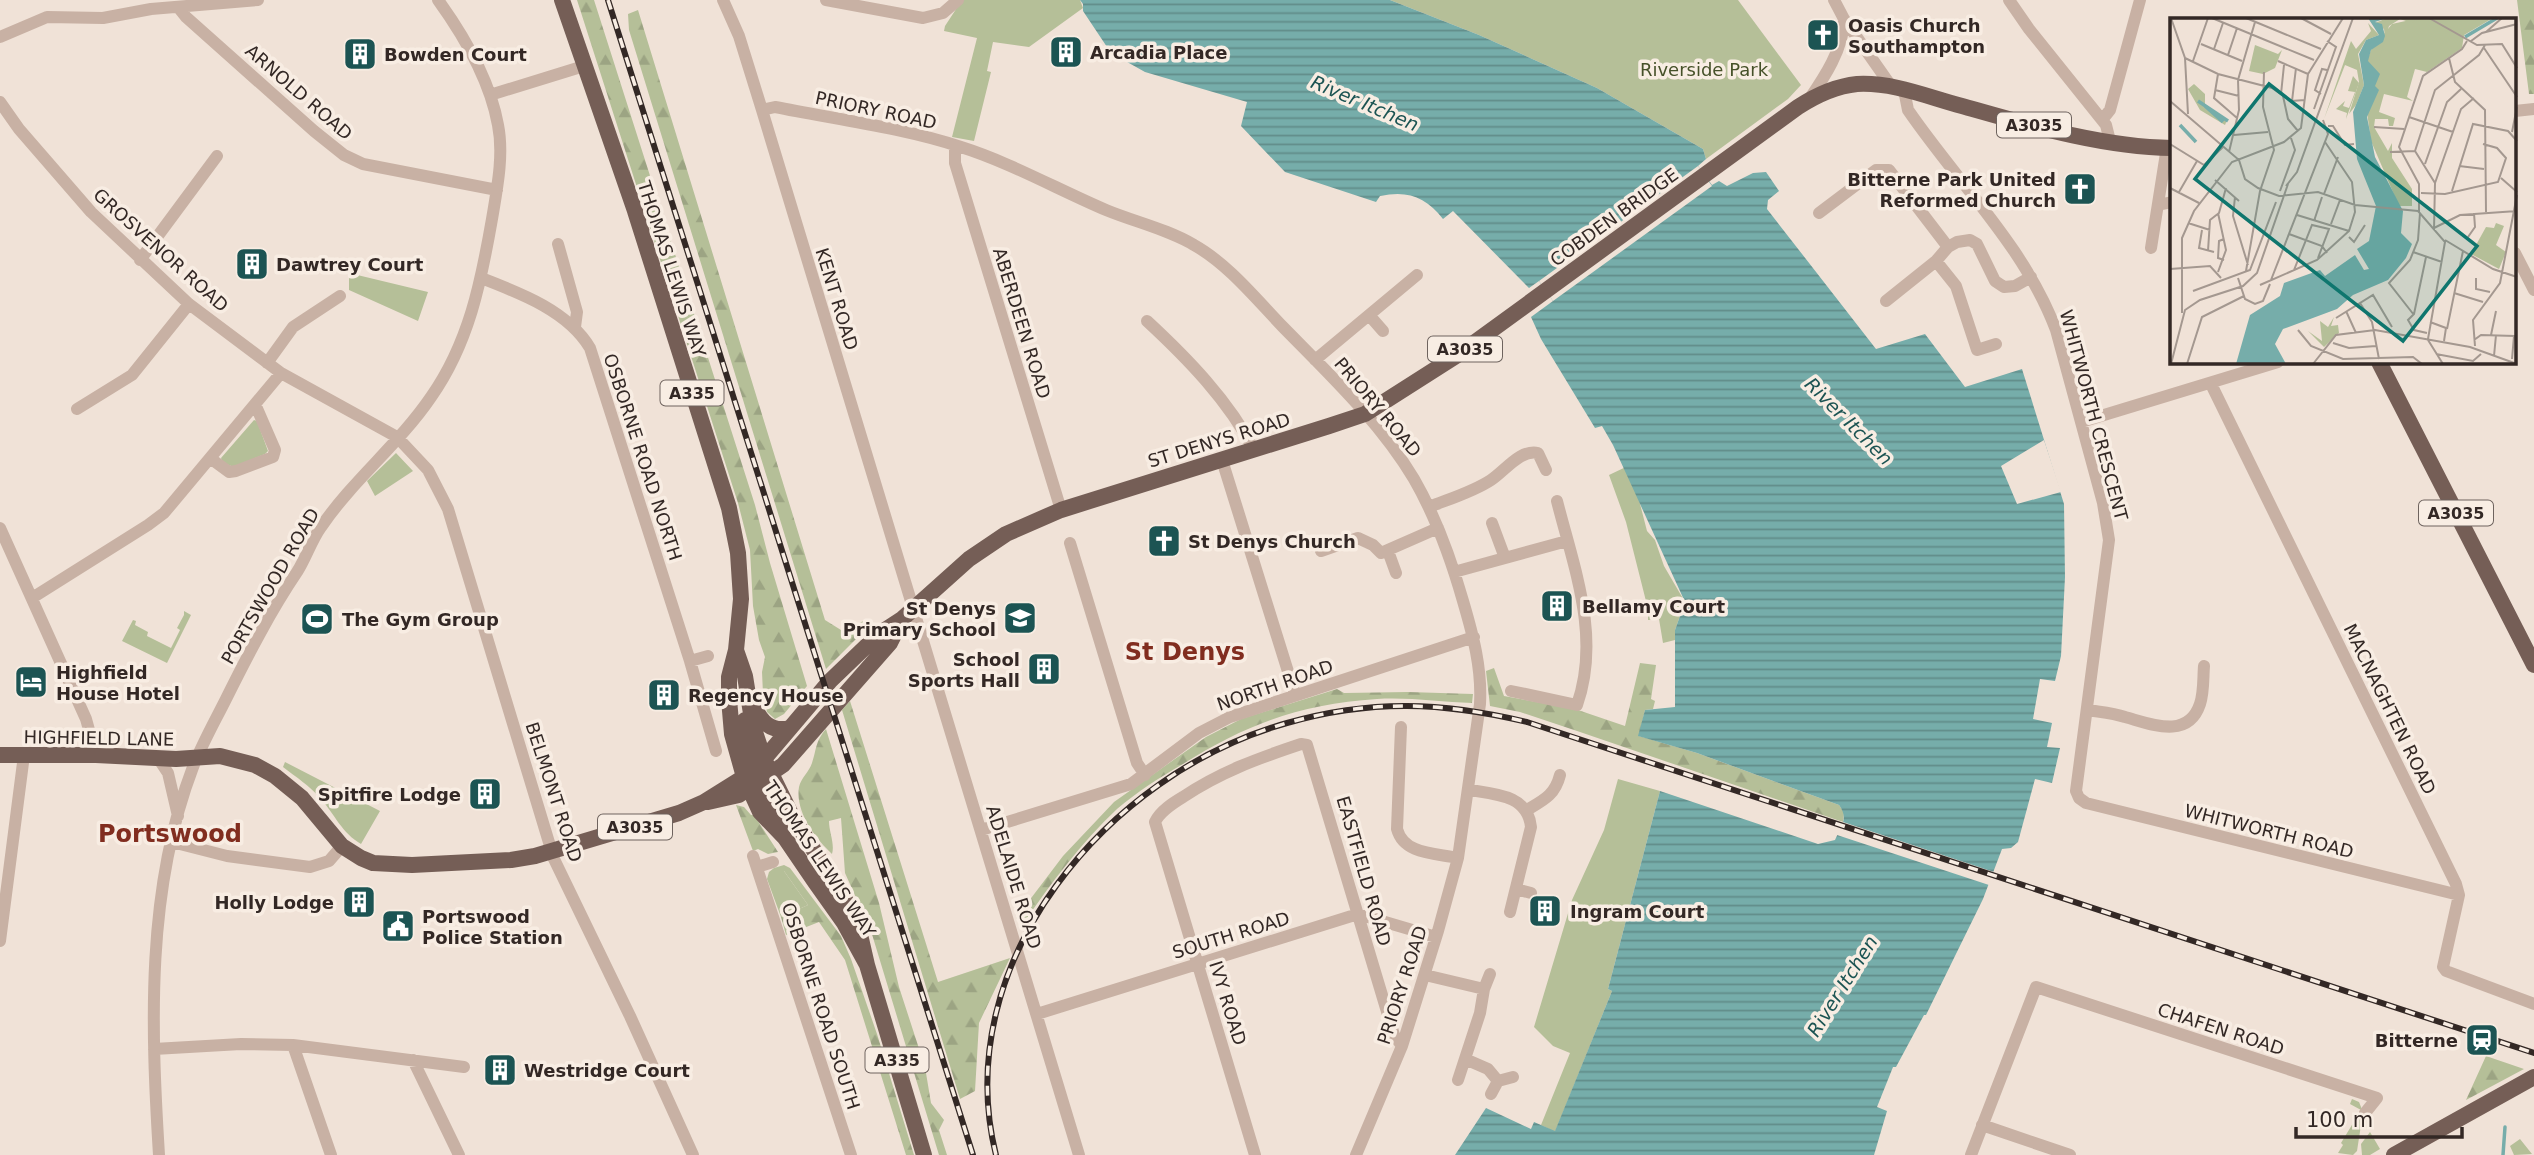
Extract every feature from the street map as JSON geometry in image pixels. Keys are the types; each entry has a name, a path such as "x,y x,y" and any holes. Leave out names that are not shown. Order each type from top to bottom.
{"main road":[{"name":"THOMAS LEWIS WAY","path":"562,0 635,211 729,508 740,576 736,650 729,677 730,718 785,838 831,904 867,965"},
{"name":"A3035","path":"1808,101 1844,86 1866,84 1898,88 2020,122 2110,141 2169,148"},
{"name":"COBDEN BRIDGE","path":"1546,290 1808,101"},
{"name":"ST DENYS ROAD","path":"756,775 816,697 878,634 1006,534 1061,510 1365,414 1456,356 1546,290"},
{"name":"A3035","path":"2380,364 2534,664"},
{"name":"ST DENYS ROAD","path":"197,758 220,756 266,770 302,798 342,846 361,858 387,865 511,860 662,819 783,765 890,643 907,614"},
{"name":"THOMAS LEWIS WAY","path":"736,650 745,676 753,726 756,775 791,814 856,917 867,965 924,1155"},
{"path":"748,697 765,724 778,729 790,728"},
{"name":"HIGHFIELD LANE","path":"0,755 197,758"},
{"path":"2394,1155 2531,1079"}],"street":[{"path":"0,37 47,17 103,18 148,5 178,7 258,0"},
{"name":"PORTSWOOD ROAD","path":"159,1155 154,1049 155,951 163,884 172,842 197,758 268,618 299,569 313,539 350,489 419,413 446,374 465,334 481,278 497,190 500,135 490,95 467,45 438,0"},
{"name":"KENT ROAD","path":"723,0 739,36 762,110 907,614"},
{"path":"826,0 866,4 903,16 931,18 943,13 958,0"},
{"name":"WHITWORTH CRESCENT","path":"1834,0 1844,19 1898,88 1908,110 2031,277 2056,330 2103,503 2109,540 2076,791"},
{"path":"2009,0 2102,120 2109,132 2110,141"},
{"path":"2102,120 2110,110 2140,0"},
{"name":"ARNOLD ROAD","path":"178,7 186,17 344,155 363,164 497,190"},
{"path":"1808,101 1822,82 1831,63 1841,40 1844,19"},
{"path":"490,95 584,66"},
{"name":"GROSVENOR ROAD","path":"0,102 91,212 189,304 281,373 397,437"},
{"name":"PRIORY ROAD","path":"762,110 775,107 955,145 1119,216 1198,246 1240,283 1315,360 1365,414 1407,468 1429,508 1454,572 1474,637 1481,691 1458,858 1402,1046 1356,1155"},
{"path":"2516,111 2534,109"},
{"name":"ABERDEEN ROAD","path":"955,145 956,163 1061,510"},
{"path":"2151,248 2169,148"},
{"path":"140,260 218,156"},
{"path":"1819,213 1876,170 1889,170 1948,247"},
{"path":"2158,205 2170,202"},
{"path":"1886,301 1957,242 1970,240 1977,244 1994,281 2004,287 2015,286 2031,277"},
{"path":"558,251 577,312 575,327"},
{"path":"2516,255 2534,290"},
{"path":"1936,261 1956,286 1977,350 1996,344"},
{"path":"1315,360 1417,275"},
{"name":"OSBORNE ROAD NORTH","path":"481,278 517,292 575,327 592,354 716,751"},
{"path":"268,363 293,327 340,296"},
{"path":"77,409 132,375 189,304"},
{"path":"1369,315 1383,331"},
{"path":"1147,321 1201,376 1228,410 1254,450"},
{"path":"2081,422 2272,364"},
{"path":"32,598 148,526 164,513 281,373"},
{"name":"MACNAGHTEN ROAD","path":"2211,384 2456,884 2459,895"},
{"path":"210,458 229,471 236,471 273,457 275,450 255,404"},
{"name":"BELMONT ROAD","path":"397,437 428,470 449,509 552,851 693,1155"},
{"path":"1429,508 1490,481 1517,458 1532,452 1538,453 1546,470"},
{"path":"1222,460 1295,695"},
{"path":"1511,691 1577,705 1586,672 1587,638 1583,599 1557,501"},
{"path":"1492,523 1505,558"},
{"path":"0,528 86,719 96,755"},
{"path":"1321,551 1358,538 1373,545 1381,553 1438,528"},
{"path":"1454,572 1567,541"},
{"path":"1070,543 1082,560 1137,763 1145,775"},
{"path":"1388,551 1396,573"},
{"name":"ADELAIDE ROAD","path":"907,614 981,830 1079,1155"},
{"name":"NORTH ROAD","path":"981,830 1131,784 1199,733 1230,717 1474,637"},
{"path":"690,661 708,656"},
{"path":"2088,710 2122,715 2165,728 2184,725 2195,716 2207,693 2204,666"},
{"path":"1401,727 1396,829 1402,842 1416,850 1458,858"},
{"name":"IVY ROAD","path":"1255,1155 1155,822 1157,816 1174,803 1227,771 1301,744 1307,745"},
{"name":"EASTFIELD ROAD","path":"1307,745 1394,1035 1402,1046"},
{"path":"0,941 24,755"},
{"path":"158,758 167,773 178,817"},
{"path":"1527,810 1550,796 1560,775"},
{"path":"1469,790 1516,800 1527,810 1531,827 1510,912"},
{"name":"WHITWORTH ROAD","path":"2076,791 2079,798 2086,803 2459,895"},
{"path":"1399,798 1414,799"},
{"path":"172,842 227,856 310,867 329,861 342,846"},
{"name":"OSBORNE ROAD SOUTH","path":"773,862 755,862 851,1155"},
{"path":"1516,889 1531,893"},
{"path":"2459,895 2443,967 2458,976 2534,1004"},
{"path":"1358,914 1436,937"},
{"name":"SOUTH ROAD","path":"1037,1014 1358,914"},
{"path":"1458,1080 1490,974"},
{"path":"1425,975 1484,989"},
{"name":"CHAFEN ROAD","path":"1982,1125 2036,987 2377,1098 2365,1113"},
{"path":"154,1049 241,1044 293,1045 464,1067"},
{"path":"293,1045 331,1155"},
{"path":"1465,1059 1488,1069 1498,1081"},
{"path":"412,1060 459,1155"},
{"path":"1491,1094 1498,1081 1513,1077"},
{"path":"1971,1155 1982,1125 2070,1155"}],"green space":[{"path":"577,0 594,0 755,505 807,686 784,714 775,719 767,712 763,694 762,672 765,657 753,606 750,550 738,503"},
{"path":"962,0 1080,0 1083,8 1029,47 993,42 987,71 991,72 974,141 952,137 977,38 944,31"},
{"name":"Riverside Park","path":"1390,0 1738,0 1801,85 1788,99 1706,159 1703,149 1597,88 1479,35"},
{"path":"2517,0 2534,0 2534,94 2529,94"},
{"path":"638,10 825,620 850,632 858,624 869,620 870,625 826,669 629,30 628,14"},
{"path":"349,273 428,292 418,321 349,290"},
{"path":"254,420 257,421 268,451 234,467 223,463 221,458"},
{"path":"396,453 413,471 375,496 367,481"},
{"path":"1630,465 1647,531 1655,540 1664,566 1685,602 1675,630 1675,640 1663,643 1659,619 1648,620 1648,609 1626,522 1609,475"},
{"path":"184,611 191,615 167,663 122,641 133,620 136,621 135,625 148,632 147,636 171,648 180,630 177,628"},
{"path":"1640,663 1656,665 1651,699 1655,701 1653,709 1645,710 1639,736 1697,753 1839,805 1844,812 1843,822 1520,712 1490,706 1486,671 1494,668 1504,696 1575,709 1625,726"},
{"path":"1337,689 1344,693 1473,694 1472,703 1413,699 1349,702 1299,711 1252,727 1157,779 1117,809 1067,864 1023,924 1016,918 1063,856 1114,802 1206,737 1241,719"},
{"path":"850,701 938,982 1010,958 979,1023 975,1091 960,1099 842,710"},
{"path":"826,729 879,903 899,987 925,1067 931,1103 944,1120 939,1130 947,1155 939,1155 871,931 845,873 841,818 829,821 832,854 813,832 800,806 800,784 811,766 818,742"},
{"path":"285,762 380,811 361,844 344,829 317,794 283,767"},
{"path":"1618,779 1660,791 1608,989 1612,991 1555,1132 1541,1125 1570,1053 1553,1046 1534,1027 1572,900 1604,830"},
{"path":"736,805 744,807 754,815 778,852 768,854 758,849 753,851"},
{"path":"784,865 790,868 841,936 877,1034 914,1155 906,1155 845,960 819,922 786,935 781,917 808,905 784,871 776,872 774,868"},
{"path":"774,868 784,871 808,905 781,917 767,879"},
{"path":"2486,1056 2524,1069 2466,1100"},
{"path":"2352,1099 2359,1102 2363,1112 2357,1151 2353,1155 2338,1153 2361,1110 2350,1104"},
{"path":"2370,1132 2380,1149 2370,1155 2362,1155 2361,1144"},
{"path":"2520,1139 2532,1154 2514,1155 2510,1146"}],"water":[{"name":"River Itchen","path":"1080,0 1390,0 1479,35 1597,88 1703,149 1706,159 1698,166 1712,185 1719,181 1727,186 1753,173 1766,172 1779,191 1768,200 1767,209 1876,349 1925,334 1965,387 2022,369 2064,504 2065,577 2061,656 2055,681 2040,679 2033,719 2052,723 2047,747 2060,748 2052,783 2035,779 2018,842 2011,848 2002,849 1983,899 1926,1015 1896,1067 1893,1067 1877,1107 1887,1111 1874,1155 1455,1155 1486,1108 1531,1129 1534,1122 1555,1131 1612,991 1608,989 1660,791 1818,844 1835,840 1843,822 1842,810 1839,805 1697,753 1638,736 1645,710 1675,707 1675,630 1685,602 1613,445 1602,426 1595,428 1541,339 1531,317 1553,301 1539,281 1529,288 1453,211 1443,219 1430,205 1416,197 1390,194 1380,196 1376,202 1285,172 1241,126 1247,102 1145,72 1111,53 1083,11"}],"pier":[{"path":"1698,166 1712,186 1553,301 1539,281"},
{"path":"2044,440 2061,492 2017,504 2001,466"},
{"path":"1840,821 1997,873 1992,886 1834,834"}],"waterway":[{"path":"2503,1155 2505,1127"}],"railway":[{"path":"608,0 973,1155"},
{"path":"996,1155 987,1083 996,1013 1020,947 1056,885 1104,831 1159,784 1221,748 1287,723 1318,715 1378,707 1466,710 1527,722 2534,1053"}],"place":[{"name":"Oasis Church Southampton","path":"1823,35"},
{"name":"Arcadia Place","path":"1066,52"},
{"name":"Bowden Court","path":"360,54"},
{"name":"Bitterne Park United Reformed Church","path":"2080,189"},
{"name":"Dawtrey Court","path":"252,264"},
{"name":"St Denys Church","path":"1164,541"},
{"name":"Bellamy Court","path":"1557,606"},
{"name":"St Denys Primary School","path":"1020,618"},
{"name":"The Gym Group","path":"317,619"},
{"name":"School Sports Hall","path":"1044,669"},
{"name":"Highfield House Hotel","path":"31,682"},
{"name":"Regency House","path":"664,695"},
{"name":"Spitfire Lodge","path":"485,794"},
{"name":"Holly Lodge","path":"359,902"},
{"name":"Ingram Court","path":"1545,911"},
{"name":"Portswood Police Station","path":"398,926"},
{"name":"Bitterne","path":"2482,1040"},
{"name":"Westridge Court","path":"500,1070"}],"district":[{"name":"St Denys","path":"1185,652"},
{"name":"Portswood","path":"170,834"}]}
